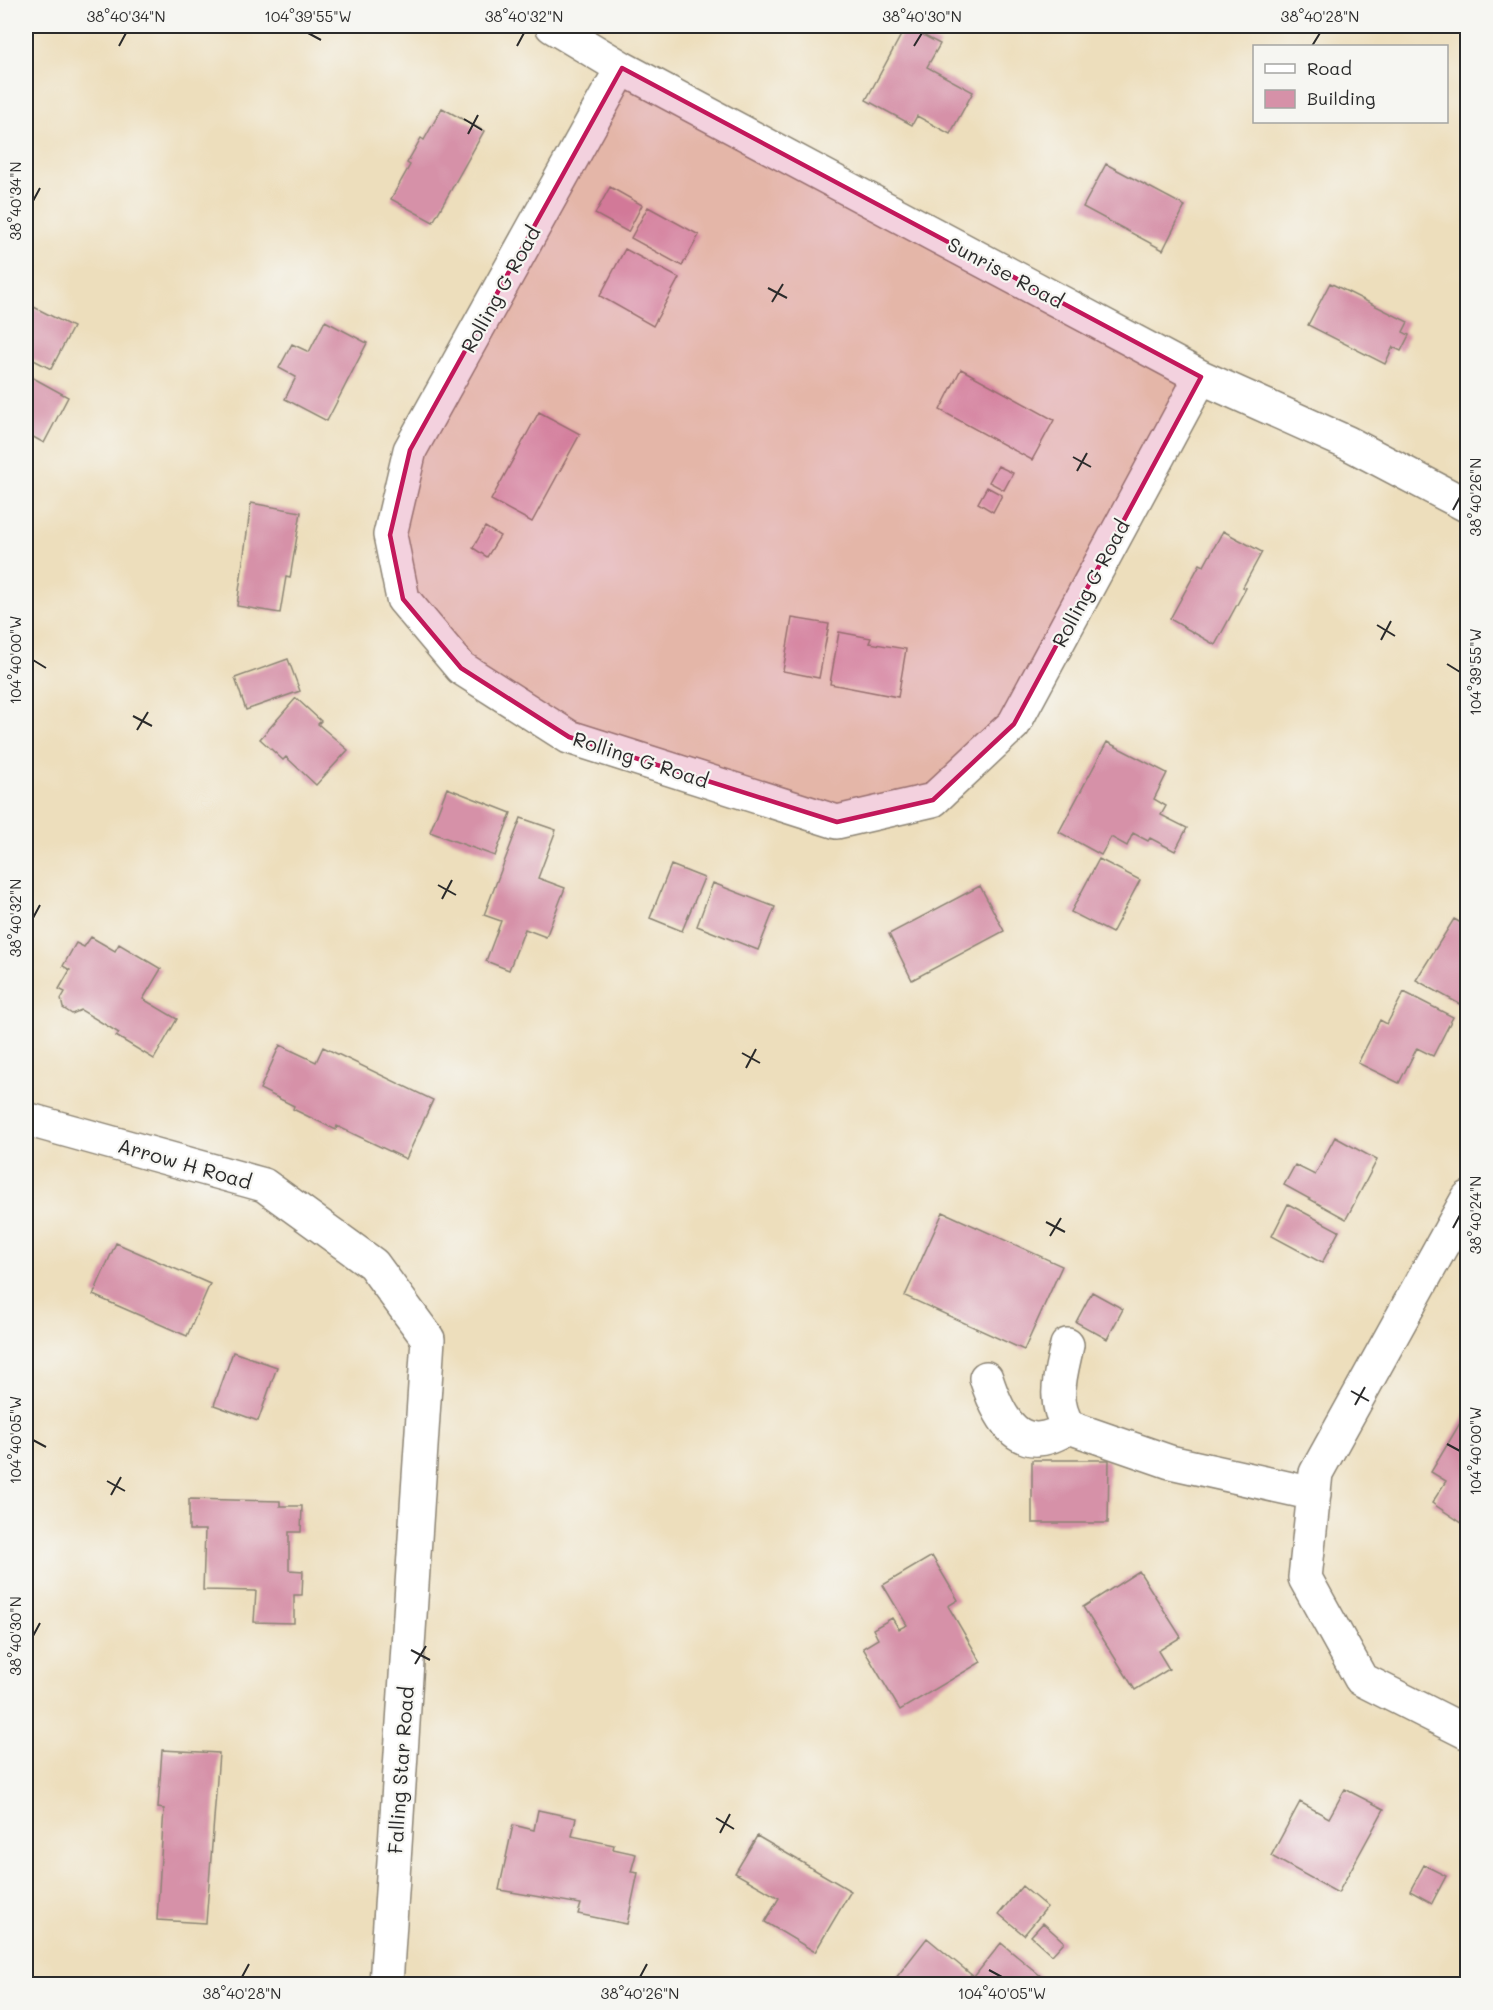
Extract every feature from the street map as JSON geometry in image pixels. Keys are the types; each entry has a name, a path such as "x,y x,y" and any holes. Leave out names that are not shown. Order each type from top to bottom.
{"street":[{"name":"Sunrise Road","path":"552,26 622,68 1201,376 1348,443 1467,506"},
{"name":"Rolling G Road","path":"622,68 410,450 390,535 403,599 461,668 569,737 837,822 933,800 1014,724 1201,376"},
{"name":"Arrow H Road","path":"26,1119 264,1185 373,1264 428,1339"},
{"path":"1467,1198 1316,1473 1305,1578 1361,1679 1467,1733"},
{"name":"Falling Star Road","path":"386,1984 428,1339"},
{"path":"1067,1345 1058,1387 1061,1415 1069,1427 1170,1462 1314,1494"},
{"path":"986,1378 999,1413 1017,1434 1043,1440 1054,1437 1069,1427"}],"highlighted area":[{"path":"622,68 1201,377 1014,724 933,800 837,822 569,737 461,668 403,599 390,535 410,450"}],"building":[{"path":"906,26 940,44 927,67 973,92 950,134 917,116 912,125 866,100"},
{"path":"442,108 484,131 433,222 391,199 410,165 407,163 421,138 424,140"},
{"path":"1106,164 1185,206 1163,250 1083,207"},
{"path":"610,187 642,205 628,232 595,214"},
{"path":"648,207 699,235 682,266 631,238"},
{"path":"625,249 679,278 653,326 600,296"},
{"path":"1330,283 1408,322 1403,332 1409,335 1401,351 1393,347 1385,364 1308,325"},
{"path":"26,303 73,327 51,369 26,356"},
{"path":"325,321 367,343 327,421 285,399 296,377 279,368 292,344 309,352"},
{"path":"961,369 1054,420 1032,460 940,410"},
{"path":"26,374 68,397 44,443 26,433"},
{"path":"539,412 580,434 532,522 491,500"},
{"path":"998,466 1013,473 1004,490 989,482"},
{"path":"987,487 1002,495 993,512 978,503"},
{"path":"251,503 301,512 290,578 286,577 280,613 237,606"},
{"path":"485,527 500,536 487,557 473,548"},
{"path":"1223,531 1262,552 1243,587 1246,588 1215,645 1170,619 1200,564 1204,566"},
{"path":"792,618 829,624 819,678 783,671"},
{"path":"839,632 871,638 869,643 906,649 898,697 830,684"},
{"path":"288,659 300,691 246,710 235,678"},
{"path":"296,698 321,721 318,724 348,750 316,785 286,757 283,760 260,739"},
{"path":"1107,742 1167,773 1154,799 1166,806 1161,815 1187,828 1175,851 1150,838 1148,841 1133,833 1127,846 1111,837 1101,855 1059,832"},
{"path":"447,788 511,813 495,856 430,832"},
{"path":"521,818 556,830 538,878 565,888 546,937 525,929 509,970 486,961 501,921 484,915"},
{"path":"1099,859 1140,880 1112,933 1071,912"},
{"path":"671,865 704,878 682,931 650,918"},
{"path":"713,883 775,907 758,950 697,926"},
{"path":"980,886 1004,931 912,980 889,934"},
{"path":"1454,919 1468,927 1468,998 1463,1006 1416,980"},
{"path":"91,937 115,951 119,944 161,969 143,999 177,1019 154,1059 116,1036 119,1033 81,1010 72,1014 63,1008 61,999 65,992 59,989 70,970 63,966 76,943 84,947"},
{"path":"1404,992 1453,1017 1433,1056 1417,1048 1399,1083 1358,1063 1380,1020 1387,1024"},
{"path":"280,1045 316,1062 323,1047 433,1100 406,1159 337,1126 336,1130 293,1109 294,1106 260,1089"},
{"path":"1335,1137 1377,1160 1346,1219 1284,1185 1295,1165 1315,1175"},
{"path":"1288,1204 1339,1231 1322,1263 1272,1236"},
{"path":"943,1212 1062,1266 1024,1350 905,1296"},
{"path":"116,1243 210,1284 187,1336 93,1295"},
{"path":"1092,1292 1123,1309 1107,1339 1076,1322"},
{"path":"233,1352 277,1367 258,1421 214,1405"},
{"path":"1466,1413 1468,1414 1468,1527 1432,1503 1446,1481 1431,1472"},
{"path":"1032,1460 1109,1460 1108,1523 1032,1523"},
{"path":"189,1499 280,1501 280,1506 302,1506 301,1532 289,1532 289,1570 303,1571 302,1595 294,1595 294,1623 254,1622 256,1591 203,1590 205,1530 189,1530"},
{"path":"932,1556 958,1600 948,1606 981,1662 900,1710 863,1648 878,1639 873,1629 892,1618 899,1629 907,1625 883,1585"},
{"path":"1139,1571 1181,1637 1158,1651 1169,1669 1135,1690 1083,1607"},
{"path":"162,1750 219,1753 206,1923 157,1920 164,1809 158,1808"},
{"path":"1345,1789 1384,1809 1338,1893 1271,1856 1300,1802 1329,1818"},
{"path":"538,1810 576,1818 572,1836 614,1845 613,1849 636,1854 631,1872 638,1873 627,1924 578,1914 581,1904 499,1890 513,1825 534,1830"},
{"path":"757,1836 851,1891 815,1952 765,1922 779,1898 735,1873"},
{"path":"1424,1865 1446,1876 1432,1903 1410,1891"},
{"path":"1022,1886 1047,1907 1024,1935 999,1914"},
{"path":"1043,1923 1064,1942 1052,1955 1031,1936"},
{"path":"927,1938 974,1977 1001,1943 1042,1977 1036,1984 892,1983"}]}
